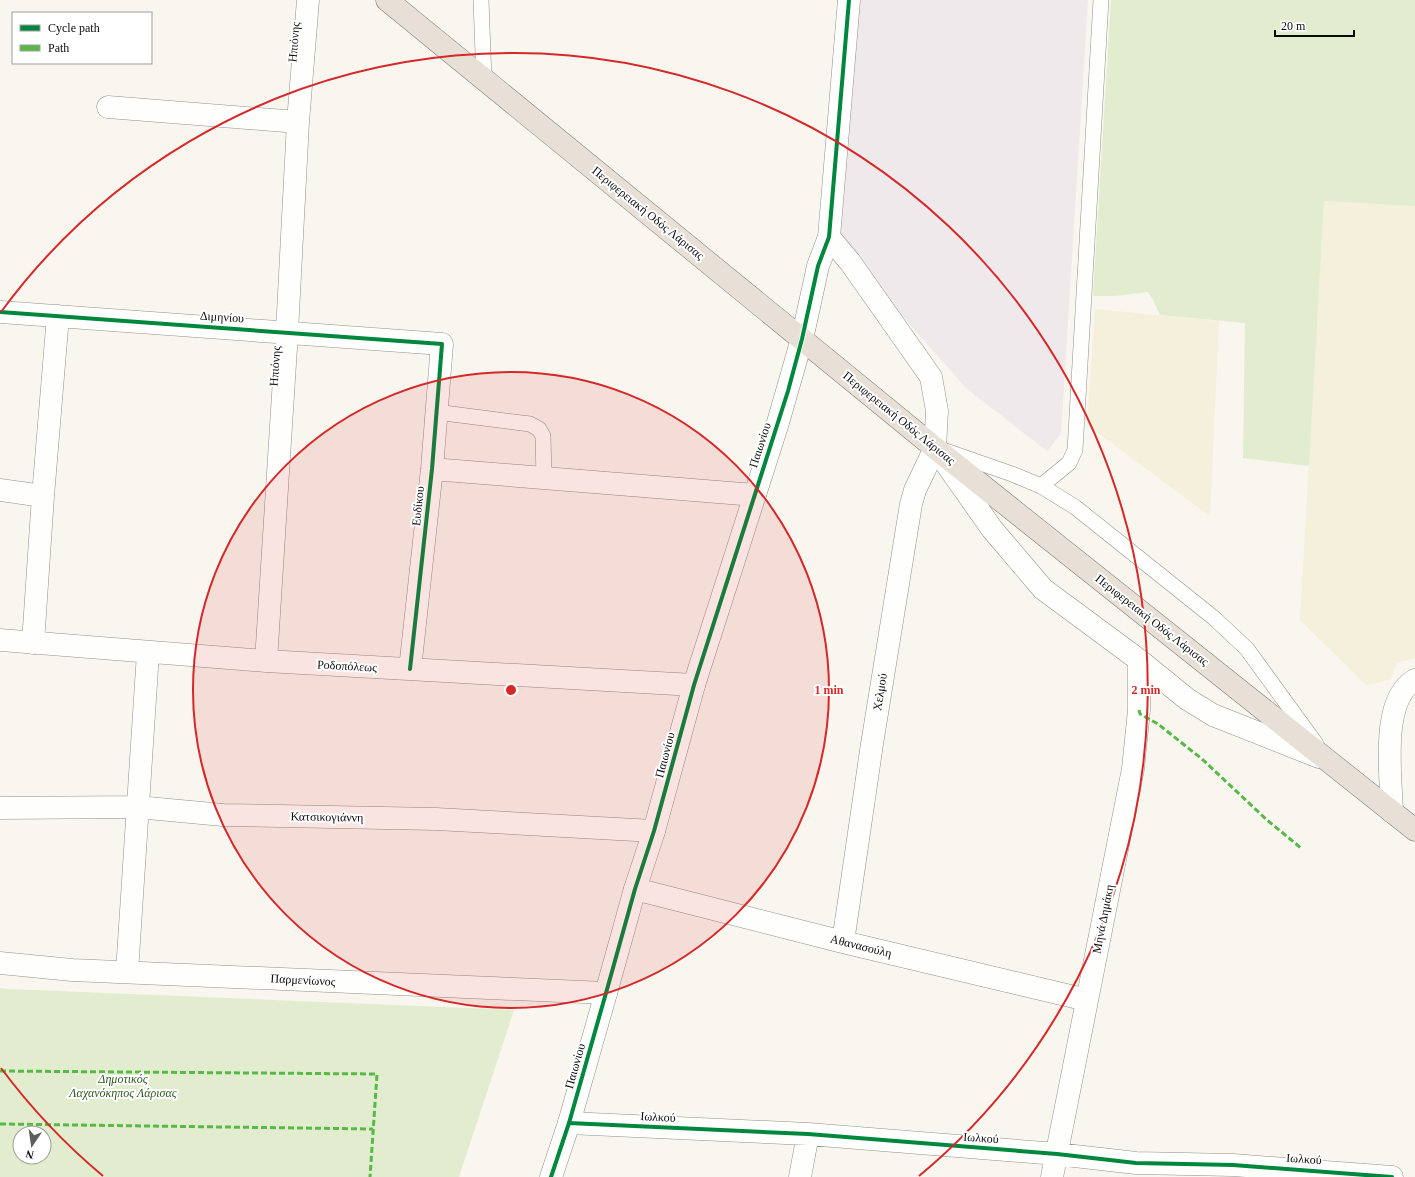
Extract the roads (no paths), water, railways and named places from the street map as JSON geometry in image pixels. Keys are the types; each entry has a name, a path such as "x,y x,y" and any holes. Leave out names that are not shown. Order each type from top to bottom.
{"highway":[{"name":"Περιφερειακή Οδός Λάρισας","path":"387,0 935,448 1415,830"}],"street":[{"name":"Ηπιόνης","path":"266,662 287,332 298,122 308,0"},
{"name":"Παιωνίου","path":"551,1177 606,993 635,889 654,832 694,685 755,495 802,339 818,266 829,237 849,0"},
{"path":"108,107 298,122"},
{"path":"829,237 850,262 931,376 937,411 935,448 992,529 1043,589 1139,660 1188,699 1213,715 1329,761"},
{"name":"Διμηνίου","path":"0,312 442,344"},
{"path":"33,643 43,496 58,316"},
{"name":"Ευδίκου","path":"410,669 432,468 442,344"},
{"name":"Χελμού","path":"843,942 872,744 912,504 916,490 935,448"},
{"path":"432,468 755,495"},
{"path":"0,490 43,496"},
{"name":"Ροδοπόλεως","path":"0,640 266,662 694,685"},
{"path":"127,972 148,653"},
{"name":"Μηνά Δημάκη","path":"1052,1177 1133,769 1139,710 1139,660"},
{"path":"1392,812 1390,741 1392,720 1402,692 1408,684 1415,680"},
{"name":"Κατσικογιάννη","path":"0,808 137,807 223,815 436,819 654,832"},
{"name":"Αθανασούλη","path":"635,889 843,942 1087,1000"},
{"name":"Παρμενίωνος","path":"0,963 52,968 127,972 606,993"},
{"name":"Ιωλκού","path":"568,1123 808,1134 1057,1154 1136,1163 1234,1165 1392,1177"},
{"path":"800,1177 808,1134"}],"lane":[{"path":"481,0 484,80"},
{"path":"1041,486 1069,463 1075,450 1101,0"},
{"path":"436,412 530,424 535,426 539,429 543,436 544,478"},
{"path":"935,448 1012,474 1041,486 1075,507 1214,618 1247,649 1329,761"}],"park label":[{"name":"Δημοτικός Λαχανόκηπος Λάρισας","path":"123,1086"}]}
